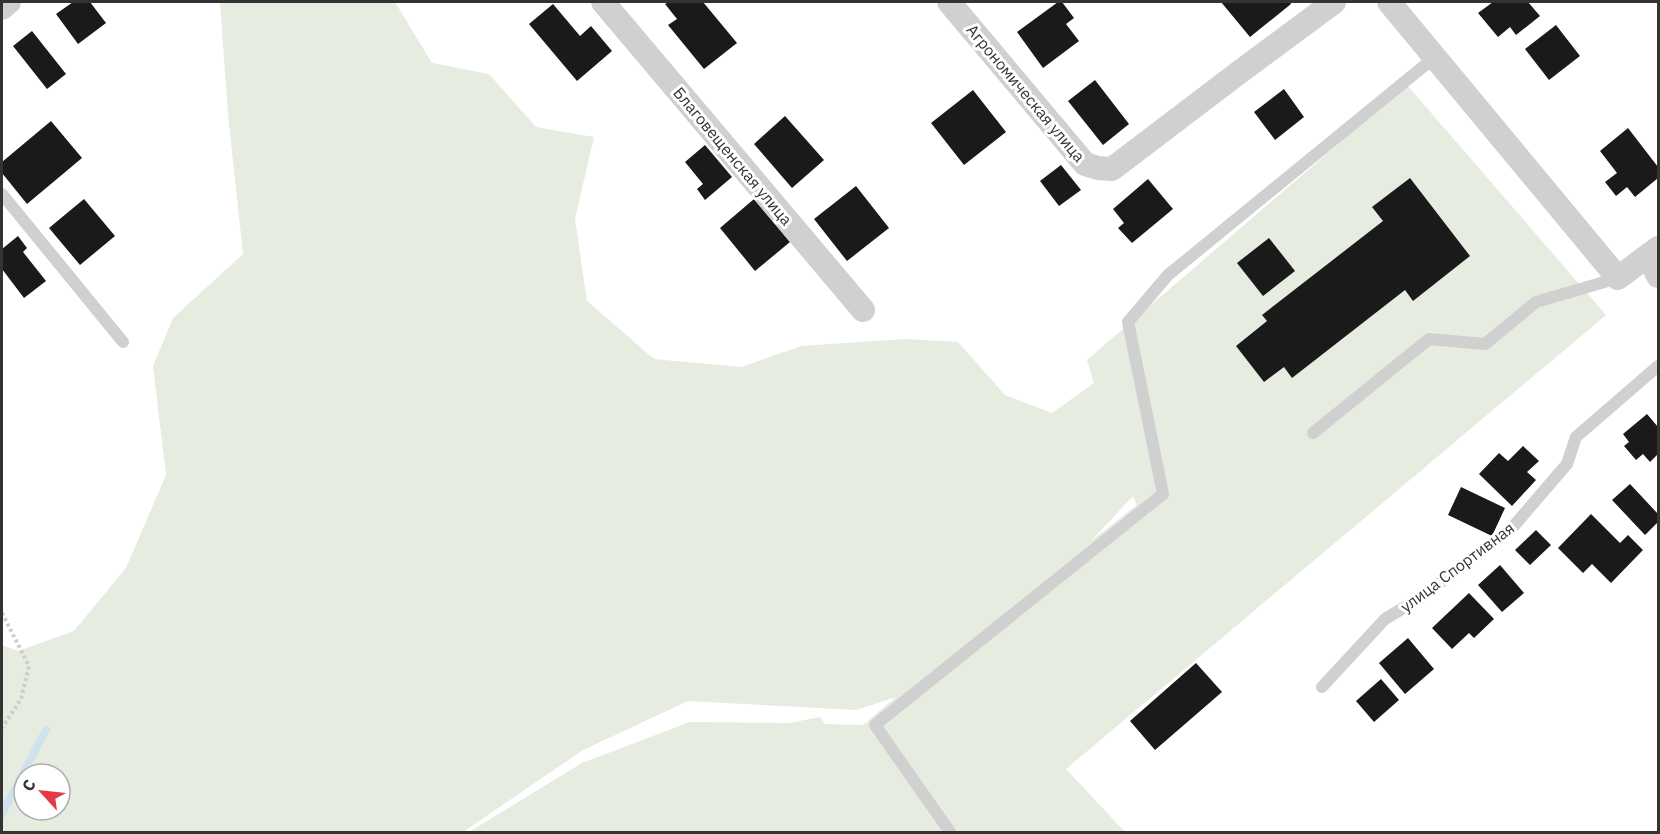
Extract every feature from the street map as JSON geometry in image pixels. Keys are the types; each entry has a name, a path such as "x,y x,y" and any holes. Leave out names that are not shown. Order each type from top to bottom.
{"street":[{"path":"2,8 9,2"},
{"name":"Благовещенская улица","path":"603,2 863,310"},
{"name":"Агрономическая улица","path":"949,2 1085,164 1112,169 1334,2"},
{"path":"1389,2 1618,278 1655,260"}],"lane":[{"path":"950,832 875,724 1163,494 1128,322 1168,275 1435,57"},
{"path":"2,194 123,342"},
{"path":"1313,433 1429,339 1485,344 1536,302 1618,278"},
{"name":"улица Спортивная","path":"1322,687 1385,619 1420,598 1512,528 1568,464 1576,437 1659,366"}],"path":[{"path":"2,613 29,666 21,699 2,728"}],"shaded area":[{"path":"220,2 395,2 432,63 489,74 536,127 594,137 575,219 587,301 654,359 741,367 801,346 905,339 958,342 1005,395 1052,413 1094,383 1087,360 1407,85 1606,315 1066,769 1125,832 469,832 582,763 690,722 789,723 820,717 825,724 863,725 896,697 856,710 688,701 583,750 463,832 2,832 2,645 18,651 74,631 126,568 166,475 153,366 173,318 243,254 228,114","holes":["1133,496 1137,505 1091,541"]}],"building":[{"path":"73,2 90,2 106,23 78,44 56,14"},
{"path":"703,2 737,43 704,69 668,25 677,19 665,4"},
{"path":"1058,2 1062,2 1074,18 1066,24 1079,41 1043,68 1017,32"},
{"path":"1221,2 1290,2 1291,4 1250,37"},
{"path":"1493,2 1528,2 1540,16 1516,35 1510,27 1498,37 1478,13"},
{"path":"553,4 580,36 591,26 612,51 577,81 529,24"},
{"path":"1556,25 1580,56 1549,80 1525,49"},
{"path":"32,31 66,74 47,89 13,46"},
{"path":"1095,80 1129,124 1103,145 1068,101"},
{"path":"1284,89 1304,117 1275,140 1254,112"},
{"path":"973,90 1006,132 964,165 931,123"},
{"path":"785,116 824,160 792,188 754,144"},
{"path":"51,121 82,158 27,204 2,173 2,162"},
{"path":"1628,128 1658,167 1658,178 1635,197 1627,187 1616,196 1605,182 1617,173 1600,151"},
{"path":"705,145 732,177 705,200 697,189 703,184 685,162"},
{"path":"1061,165 1081,190 1059,206 1040,181"},
{"path":"1410,178 1470,256 1413,301 1405,290 1292,378 1284,367 1264,382 1236,346 1267,321 1262,315 1383,221 1372,207"},
{"path":"1148,179 1173,209 1132,243 1118,228 1124,223 1113,209"},
{"path":"856,186 889,228 847,261 814,219"},
{"path":"84,199 115,236 80,265 49,228"},
{"path":"754,199 790,242 755,271 720,228"},
{"path":"18,236 27,248 23,252 46,281 24,298 2,269 2,249"},
{"path":"1269,238 1295,271 1263,296 1237,263"},
{"path":"1647,414 1658,427 1658,454 1650,462 1643,454 1636,460 1624,446 1629,442 1623,434"},
{"path":"1523,446 1539,461 1527,472 1536,480 1512,506 1479,474 1499,453 1508,461"},
{"path":"1630,484 1658,514 1658,522 1645,535 1612,500"},
{"path":"1461,487 1505,508 1492,536 1448,515"},
{"path":"1591,514 1620,543 1628,535 1643,550 1611,583 1592,564 1583,573 1558,548"},
{"path":"1536,530 1551,545 1530,565 1515,550"},
{"path":"1500,565 1524,593 1502,612 1478,585"},
{"path":"1469,593 1494,619 1474,638 1469,633 1452,649 1432,628"},
{"path":"1408,638 1434,669 1405,694 1379,663"},
{"path":"1196,663 1222,692 1155,750 1130,721"},
{"path":"1381,679 1399,700 1374,722 1356,701"}],"waterway":[{"path":"2,814 46,730"}]}
